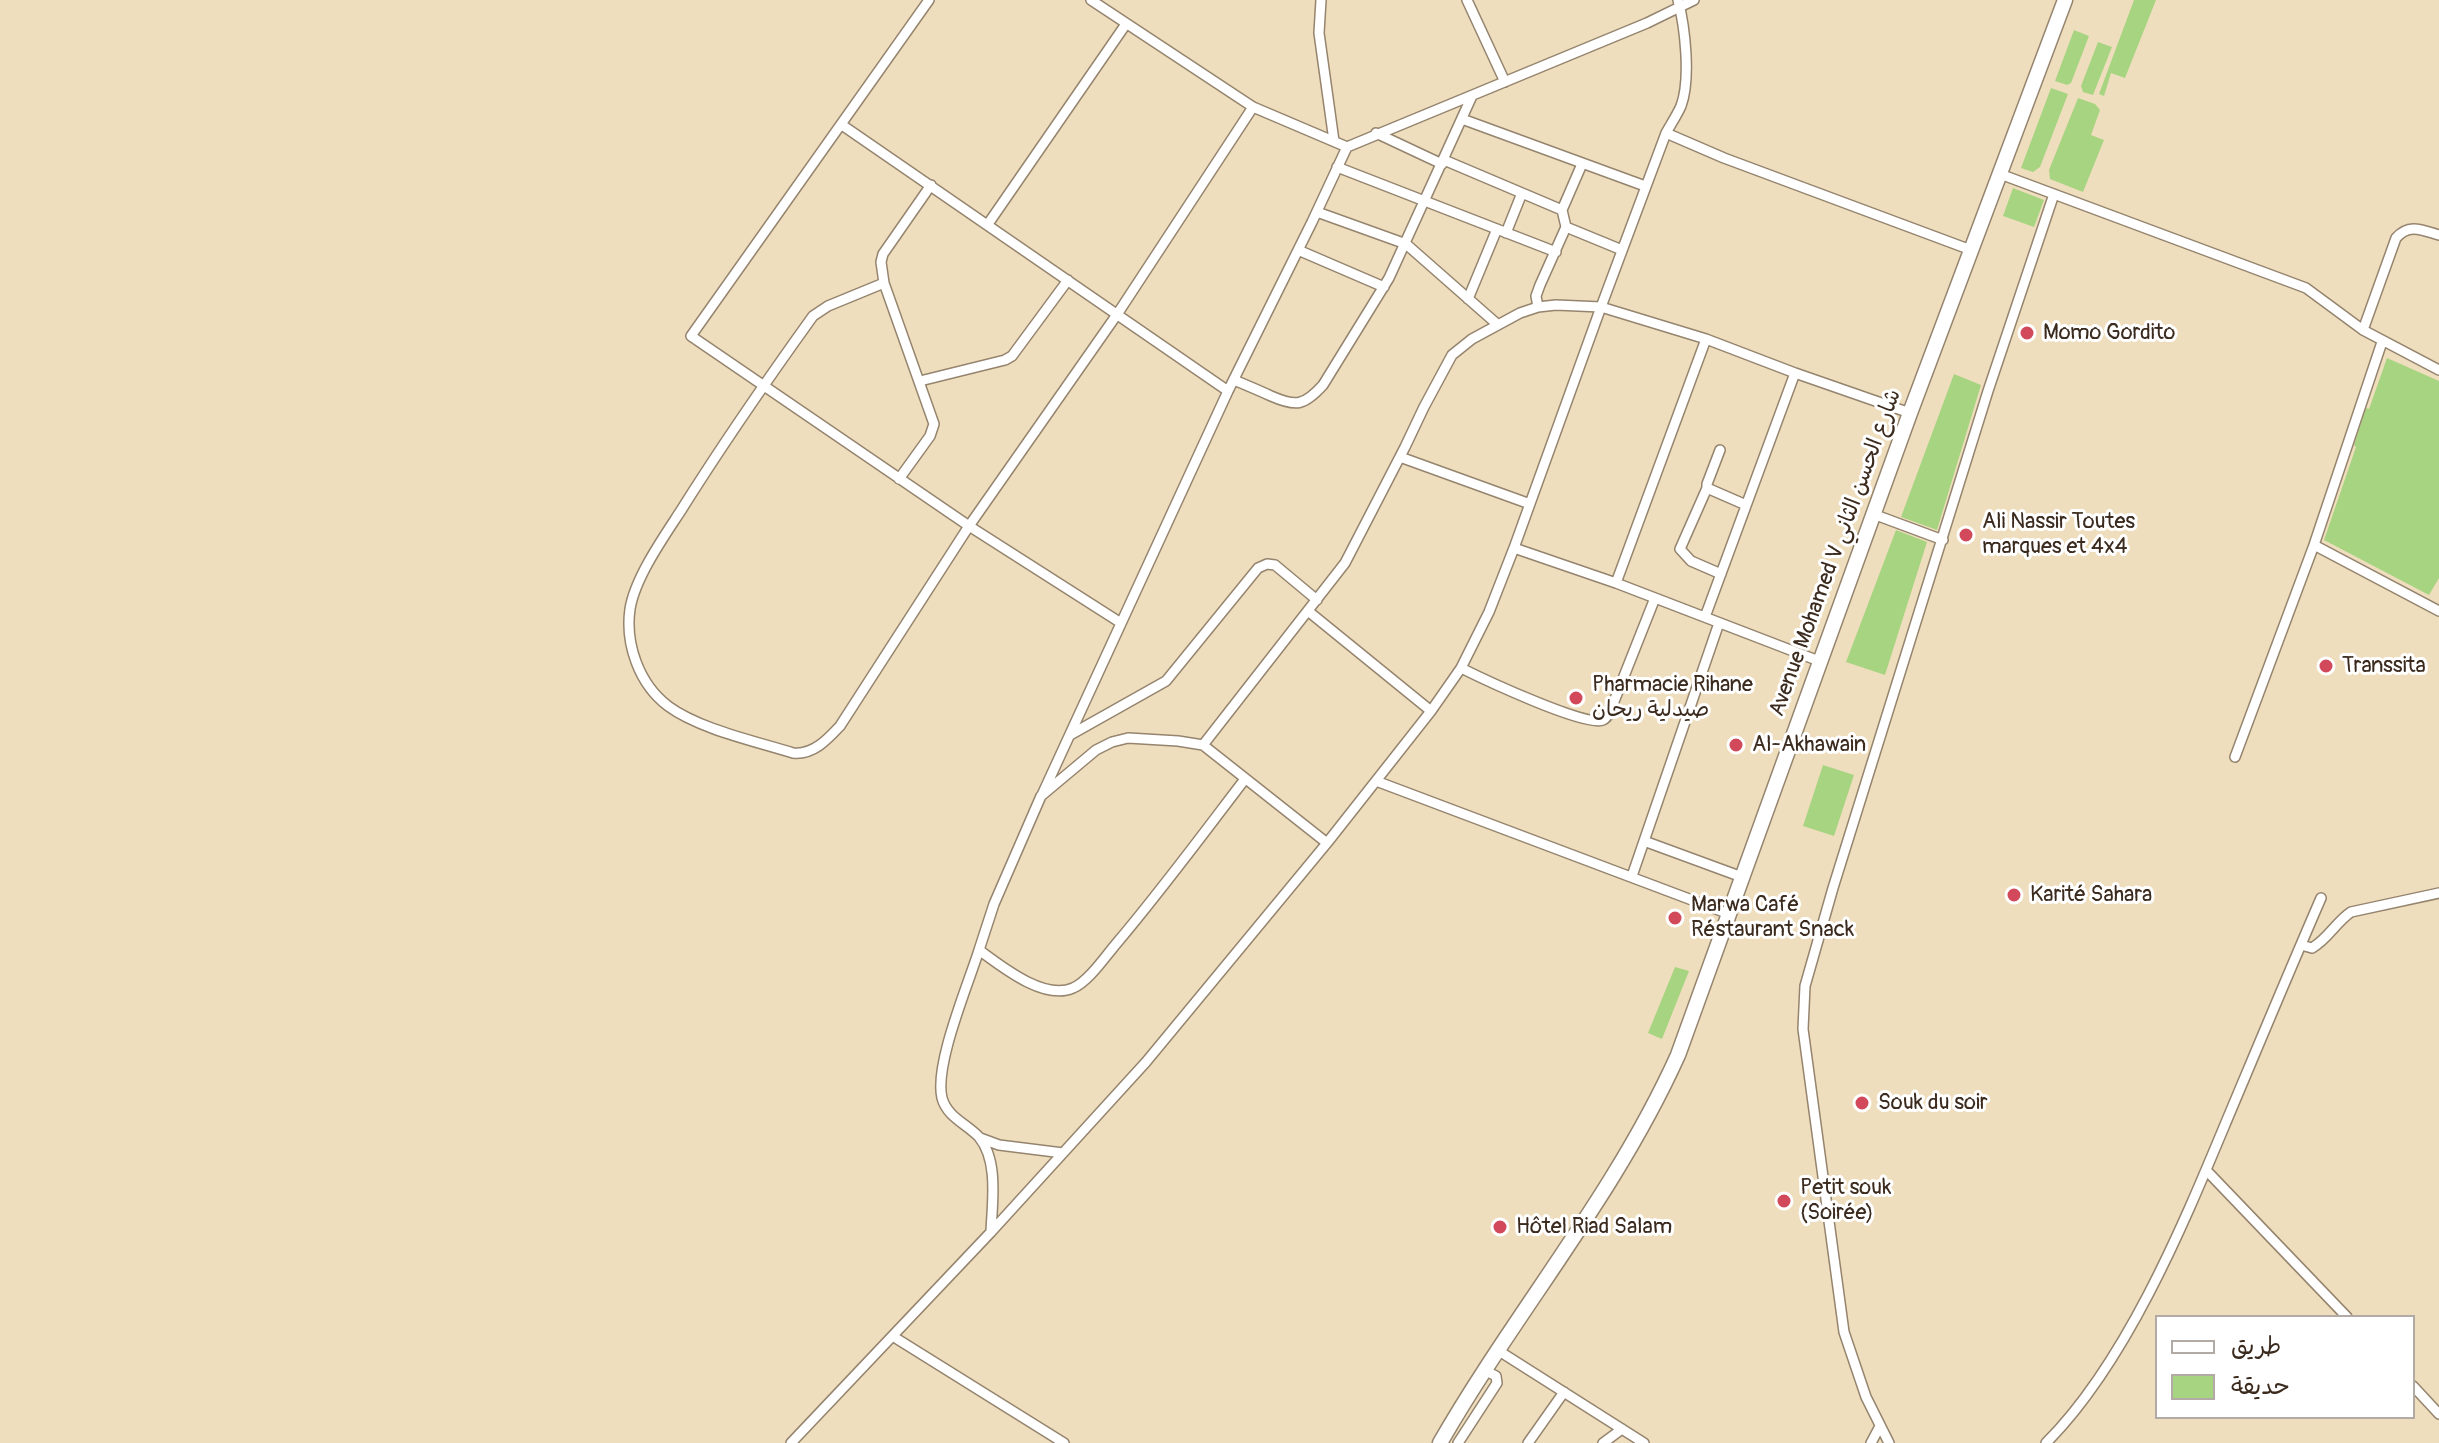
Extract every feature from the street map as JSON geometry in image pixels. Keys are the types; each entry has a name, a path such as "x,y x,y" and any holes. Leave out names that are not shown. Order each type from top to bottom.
{"main road":[{"name":"Avenue Mohamed V شارع الحسن الثاني","path":"1440,1443 1623,1162 1652,1110 1687,1033 1819,661 2065,0"}],"street":[{"path":"929,0 691,336 969,526 1121,623"},
{"path":"1091,0 1253,107 1347,147"},
{"path":"1321,0 1319,33 1334,141"},
{"path":"1467,0 1505,82"},
{"path":"1063,1153 999,1145 980,1138 949,1113 941,1090 947,1051 994,904 1041,796 1228,391 1347,147 1694,0"},
{"path":"791,1443 894,1337 1157,1050 1327,843 1461,668 1489,612 1645,186 1681,105 1686,60 1679,4"},
{"path":"988,224 1126,24"},
{"path":"1234,380 1289,403 1312,397 1323,385 1384,287 1472,96"},
{"path":"884,283 828,306 813,316 735,424 657,548 631,605 629,627 634,661 651,688 667,705 700,724 793,753 803,754 816,748 840,726 969,526 1118,313 1253,107"},
{"path":"1462,119 1645,186"},
{"path":"842,125 1228,391"},
{"path":"1376,133 1562,210"},
{"path":"1666,133 1971,250"},
{"path":"1538,307 1536,296 1566,227 1562,210 1582,164"},
{"path":"1337,167 1556,252"},
{"path":"2000,174 2306,288 2382,342 2439,370"},
{"path":"899,479 934,429 934,424 884,283 881,262 883,254 931,185"},
{"path":"1468,299 1522,193"},
{"path":"1889,1443 1866,1397 1844,1332 1805,1044 1803,995 1833,888 1988,391 2054,194"},
{"path":"1317,212 1406,244 1497,324"},
{"path":"1566,227 1622,250"},
{"path":"2363,330 2396,238 2403,230 2414,228 2439,235"},
{"path":"1298,250 1384,287"},
{"path":"920,381 1012,356 1068,280"},
{"path":"1203,745 1354,548 1452,355 1497,324 1538,307 1578,304 1601,307 1706,339 1910,413"},
{"path":"1616,583 1706,339"},
{"path":"2235,757 2314,545 2382,342"},
{"path":"1705,617 1795,373"},
{"path":"1720,450 1680,549 1691,561 1721,574"},
{"path":"1400,457 1530,504"},
{"path":"1707,488 1746,505"},
{"path":"1873,514 1943,540"},
{"path":"2314,545 2438,609"},
{"path":"1514,548 1616,583 1819,661"},
{"path":"1070,735 1166,681 1258,568 1275,565 1317,600"},
{"path":"1461,668 1568,713 1593,721 1603,720 1609,715 1655,598"},
{"path":"1308,611 1431,711"},
{"path":"1632,876 1719,623"},
{"path":"1041,796 1096,750 1112,742 1128,738 1203,745 1327,843"},
{"path":"979,950 1029,983 1049,990 1073,988 1094,970 1133,924 1245,779"},
{"path":"1376,781 1729,914"},
{"path":"1644,841 1742,877"},
{"path":"2301,945 2312,948 2319,944 2351,912 2439,893"},
{"path":"2046,1443 2090,1390 2121,1342 2167,1255 2321,898"},
{"path":"980,1138 988,1153 991,1172 991,1232"},
{"path":"2206,1170 2345,1315"},
{"path":"894,1337 1064,1443"},
{"path":"1499,1351 1644,1443"},
{"path":"1448,1429 1463,1441 1497,1383 1496,1376 1486,1371"},
{"path":"2415,1388 2439,1414"},
{"path":"1528,1443 1564,1392"},
{"path":"1871,1443 1880,1426"},
{"path":"1603,1443 1622,1429"}],"green space":[{"path":"2134,0 2156,0 2125,78 2111,73 2104,96 2099,94"},
{"path":"2074,30 2089,36 2071,83 2067,85 2055,81"},
{"path":"2098,42 2112,47 2093,95 2083,92 2081,86"},
{"path":"2051,88 2068,94 2040,167 2033,172 2021,168"},
{"path":"2078,98 2095,104 2100,110 2091,135 2104,140 2083,192 2050,179 2049,170"},
{"path":"2013,188 2044,200 2034,227 2003,216"},
{"path":"2387,358 2439,381 2439,578 2429,595 2324,540 2366,408 2369,409"},
{"path":"1954,374 1981,385 1937,530 1901,517"},
{"path":"1896,530 1927,542 1885,675 1846,662"},
{"path":"1823,765 1854,775 1834,836 1803,826"},
{"path":"1675,967 1689,971 1662,1039 1648,1033"}],"place":[{"name":"Momo Gordito","path":"2027,333"},
{"name":"Ali Nassir Toutes marques et 4x4","path":"1966,535"},
{"name":"Transsita","path":"2326,666"},
{"name":"Pharmacie Rihane صيدلية ريحان","path":"1576,698"},
{"name":"Al-Akhawain","path":"1736,745"},
{"name":"Karité Sahara","path":"2014,895"},
{"name":"Marwa Café Réstaurant Snack","path":"1675,918"},
{"name":"Souk du soir","path":"1862,1103"},
{"name":"Petit souk (Soirée)","path":"1784,1201"},
{"name":"Hôtel Riad Salam","path":"1500,1227"}]}
